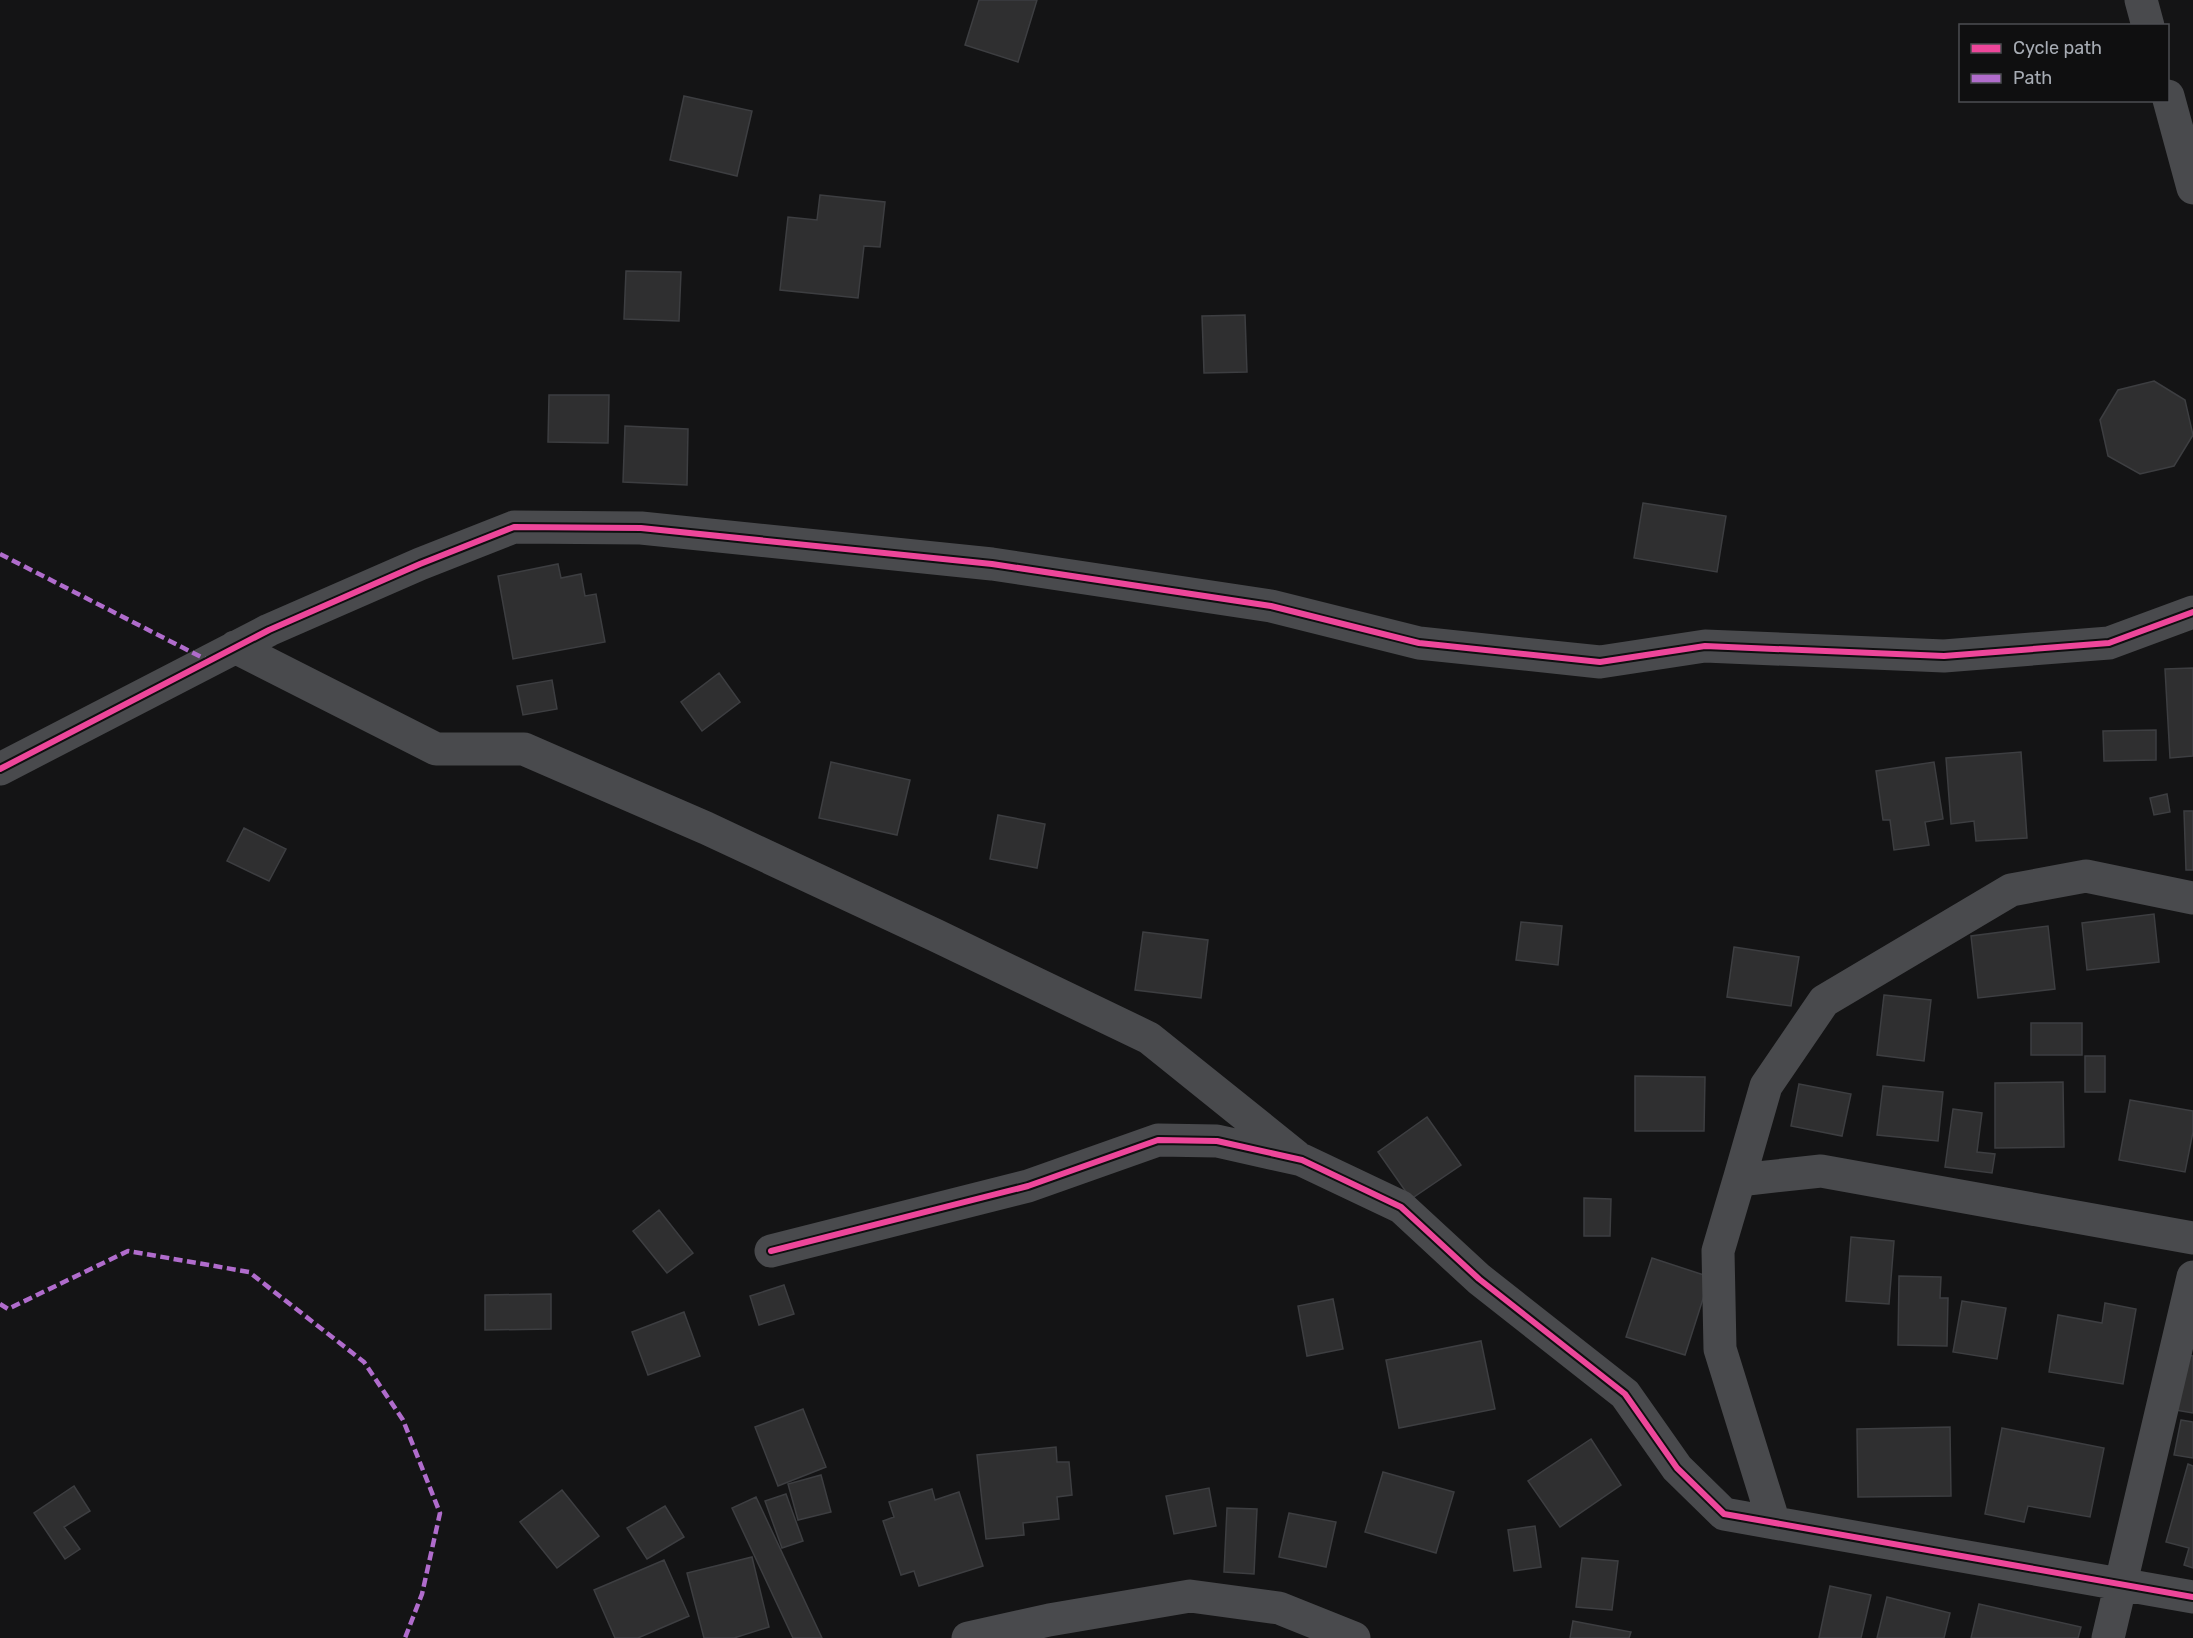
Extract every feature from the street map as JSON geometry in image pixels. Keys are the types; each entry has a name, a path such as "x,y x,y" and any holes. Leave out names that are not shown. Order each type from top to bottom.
{"street":[{"path":"2141,0 2147,24"},
{"path":"2169,100 2193,188"},
{"path":"0,769 269,630 420,564 514,527 640,528 992,564 1271,606 1419,643 1600,662 1705,646 1944,656 2109,643 2193,612"},
{"path":"235,647 436,749 524,749 706,828 935,935 1149,1038 1302,1160"},
{"path":"1774,1523 1720,1349 1718,1251 1766,1086 1824,1001 2011,890 2086,876 2193,898"},
{"path":"771,1251 1028,1186 1158,1140 1217,1140 1302,1160 1401,1207 1479,1279 1625,1394 1677,1468 1724,1514 2193,1597"},
{"path":"1739,1180 1821,1171 2193,1238"},
{"path":"2108,1638 2193,1277"},
{"path":"968,1638 1049,1620 1190,1596 1279,1608 1354,1638"}],"building":[{"path":"979,0 1037,0 1018,62 965,45"},
{"path":"684,96 752,111 737,176 670,160"},
{"path":"820,195 885,202 880,247 864,246 858,298 780,290 788,217 817,220"},
{"path":"626,271 681,272 679,321 624,319"},
{"path":"1245,315 1247,372 1204,373 1202,316"},
{"path":"2154,381 2185,400 2193,435 2174,466 2140,474 2108,456 2100,420 2118,390"},
{"path":"549,395 609,395 608,443 548,442"},
{"path":"625,426 688,429 687,485 623,482"},
{"path":"1643,503 1726,516 1717,572 1634,558"},
{"path":"558,564 561,578 581,574 585,596 596,594 605,642 513,659 498,576"},
{"path":"2193,668 2193,756 2170,758 2165,669"},
{"path":"719,673 740,702 702,731 681,702"},
{"path":"552,680 557,709 523,715 517,686"},
{"path":"2156,730 2156,760 2104,761 2103,731"},
{"path":"2021,752 2027,838 1976,841 1974,821 1951,824 1946,758"},
{"path":"831,762 910,780 897,835 819,818"},
{"path":"1934,762 1943,819 1925,822 1929,845 1894,850 1890,820 1883,820 1876,771"},
{"path":"2167,794 2170,812 2154,815 2150,798"},
{"path":"2184,811 2193,811 2193,870 2186,870"},
{"path":"998,815 1045,824 1037,868 990,859"},
{"path":"244,828 286,849 269,881 227,861"},
{"path":"2154,914 2159,962 2087,970 2082,923"},
{"path":"1521,922 1562,926 1558,965 1516,960"},
{"path":"2048,926 2055,989 1978,998 1971,936"},
{"path":"1143,932 1208,940 1201,998 1135,990"},
{"path":"1734,947 1799,957 1791,1006 1727,997"},
{"path":"1884,995 1931,1000 1924,1061 1877,1055"},
{"path":"2031,1023 2082,1023 2082,1055 2031,1055"},
{"path":"2085,1056 2105,1056 2105,1092 2085,1092"},
{"path":"1635,1076 1705,1077 1704,1131 1635,1131"},
{"path":"2063,1082 2064,1147 1995,1148 1995,1083"},
{"path":"1799,1084 1851,1094 1842,1136 1791,1126"},
{"path":"1883,1086 1943,1092 1938,1141 1877,1135"},
{"path":"2130,1100 2193,1111 2193,1132 2185,1172 2119,1160"},
{"path":"1953,1109 1982,1113 1977,1152 1995,1154 1992,1173 1945,1167"},
{"path":"1427,1117 1461,1165 1411,1199 1378,1152"},
{"path":"1584,1198 1611,1199 1610,1236 1584,1236"},
{"path":"659,1210 693,1253 667,1273 633,1231"},
{"path":"1851,1237 1894,1241 1889,1304 1846,1301"},
{"path":"1652,1258 1710,1277 1685,1355 1626,1337"},
{"path":"1899,1276 1941,1277 1940,1298 1948,1298 1947,1346 1898,1345"},
{"path":"784,1285 794,1314 759,1325 750,1296"},
{"path":"551,1294 551,1329 485,1330 485,1295"},
{"path":"1333,1299 1343,1349 1307,1356 1298,1306"},
{"path":"1962,1301 2006,1308 1997,1359 1953,1352"},
{"path":"2105,1303 2136,1309 2123,1384 2049,1372 2058,1315 2102,1323"},
{"path":"684,1312 700,1356 648,1375 632,1332"},
{"path":"1481,1341 1495,1409 1399,1428 1386,1360"},
{"path":"2185,1354 2193,1356 2193,1413 2175,1410"},
{"path":"803,1409 826,1467 778,1486 755,1427"},
{"path":"2181,1420 2193,1422 2193,1458 2174,1455"},
{"path":"1950,1427 1951,1496 1858,1497 1857,1429"},
{"path":"2002,1428 2104,1448 2090,1517 2028,1506 2024,1522 1985,1514"},
{"path":"1591,1439 1621,1485 1560,1527 1528,1481"},
{"path":"1056,1447 1057,1462 1069,1462 1072,1495 1057,1497 1059,1519 1023,1523 1024,1535 986,1539 977,1455"},
{"path":"2188,1464 2193,1466 2193,1568 2184,1565 2189,1548 2166,1542"},
{"path":"1383,1472 1454,1492 1436,1553 1365,1532"},
{"path":"821,1475 831,1512 798,1520 788,1484"},
{"path":"74,1486 90,1511 64,1527 80,1549 65,1559 34,1513"},
{"path":"1209,1488 1216,1526 1174,1534 1166,1496"},
{"path":"932,1489 935,1500 959,1492 983,1566 919,1586 914,1571 901,1575 883,1521 894,1517 889,1502"},
{"path":"562,1490 599,1536 557,1568 520,1522"},
{"path":"786,1494 803,1541 782,1548 765,1501"},
{"path":"756,1497 822,1638 793,1638 732,1508"},
{"path":"665,1506 684,1537 647,1559 627,1528"},
{"path":"1227,1508 1257,1509 1254,1574 1224,1572"},
{"path":"1289,1513 1336,1522 1326,1567 1279,1557"},
{"path":"1535,1526 1541,1567 1514,1571 1508,1530"},
{"path":"752,1557 769,1627 734,1638 704,1638 687,1573"},
{"path":"1582,1558 1618,1561 1612,1610 1576,1607"},
{"path":"664,1560 689,1616 638,1638 615,1638 594,1590"},
{"path":"1830,1586 1871,1595 1861,1638 1819,1638"},
{"path":"1887,1597 1950,1613 1944,1638 1877,1638"},
{"path":"1979,1604 2081,1627 2078,1638 1971,1638"},
{"path":"1573,1621 1631,1632 1629,1638 1570,1638"}],"marked path":[{"path":"0,554 209,661"},
{"path":"0,1304 8,1309 128,1251 249,1272 364,1362 403,1420 440,1513 422,1594 405,1638"}],"cycle path":[{"path":"0,769 269,630 420,564 514,527 641,528 992,564 1271,606 1419,643 1600,662 1705,646 1944,656 2109,643 2193,612"},
{"path":"771,1251 1028,1186 1158,1140 1217,1141 1302,1160 1401,1207 1479,1279 1625,1394 1677,1468 1724,1514 2193,1597"}]}
